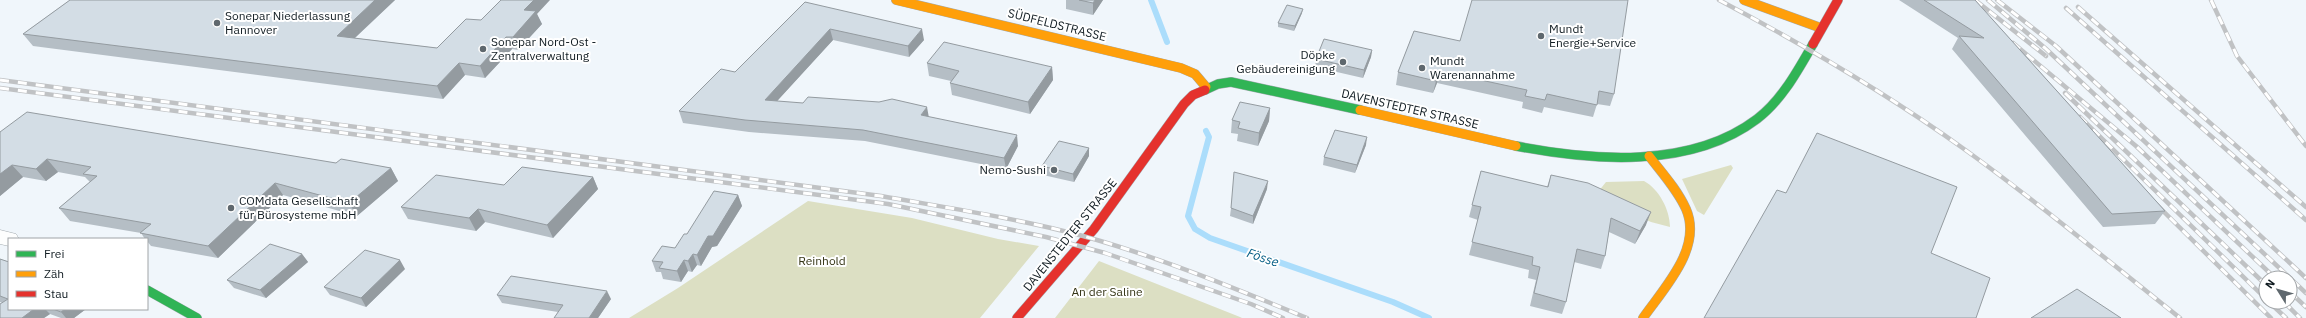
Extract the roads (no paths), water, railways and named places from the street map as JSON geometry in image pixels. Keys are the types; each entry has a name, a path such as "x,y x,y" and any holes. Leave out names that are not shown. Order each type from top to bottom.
{"street":[{"name":"SÜDFELDSTRASSE","path":"896,0 1181,68 1195,74 1206,87"},
{"path":"1744,0 1821,28"},
{"name":"DAVENSTEDTER STRASSE","path":"1017,318 1094,229 1184,104 1206,87 1230,82 1246,84 1525,148 1566,155 1605,157 1649,156 1696,147 1735,133 1761,115 1780,95 1838,0"},
{"path":"1644,318 1687,247 1691,230 1687,215 1680,200 1649,156"},
{"path":"148,291 197,318"}],"waterway":[{"name":"Fösse","path":"1151,0 1167,42"},
{"name":"Fösse","path":"1206,131 1209,137 1188,216 1195,229 1210,238 1393,302 1429,318"}],"railway":[{"path":"1719,0 1844,70 1935,128 2019,190 2180,318"},
{"path":"1975,0 2046,56"},
{"path":"1988,0 2045,48 2306,293"},
{"path":"1997,0 2056,46 2306,278"},
{"path":"2211,0 2237,56 2306,146"},
{"path":"2078,7 2306,207"},
{"path":"2066,8 2306,220"},
{"path":"2013,43 2136,146 2267,270"},
{"path":"0,80 881,196 982,214 1083,236 1140,253 1252,295 1307,318"},
{"path":"0,88 888,204 1046,237 1105,253 1251,304 1283,318"},
{"path":"2065,93 2258,277"},
{"path":"2080,117 2258,291"},
{"path":"2157,205 2271,318"},
{"path":"2298,300 2306,307"},
{"path":"2278,310 2286,318"},
{"path":"2292,310 2300,318"}],"place":[{"name":"Sonepar Niederlassung Hannover","path":"217,23"},
{"name":"Mundt Energie+Service","path":"1541,36"},
{"name":"Sonepar Nord-Ost - Zentralverwaltung","path":"483,49"},
{"name":"Döpke Gebäudereinigung","path":"1343,62"},
{"name":"Mundt Warenannahme","path":"1422,68"},
{"name":"Nemo-Sushi","path":"1054,170"},
{"name":"COMdata Gesellschaft für Bürosysteme mbH","path":"231,208"}],"park label":[{"name":"Reinhold","path":"822,261"},
{"name":"An der Saline","path":"1107,292"}]}
